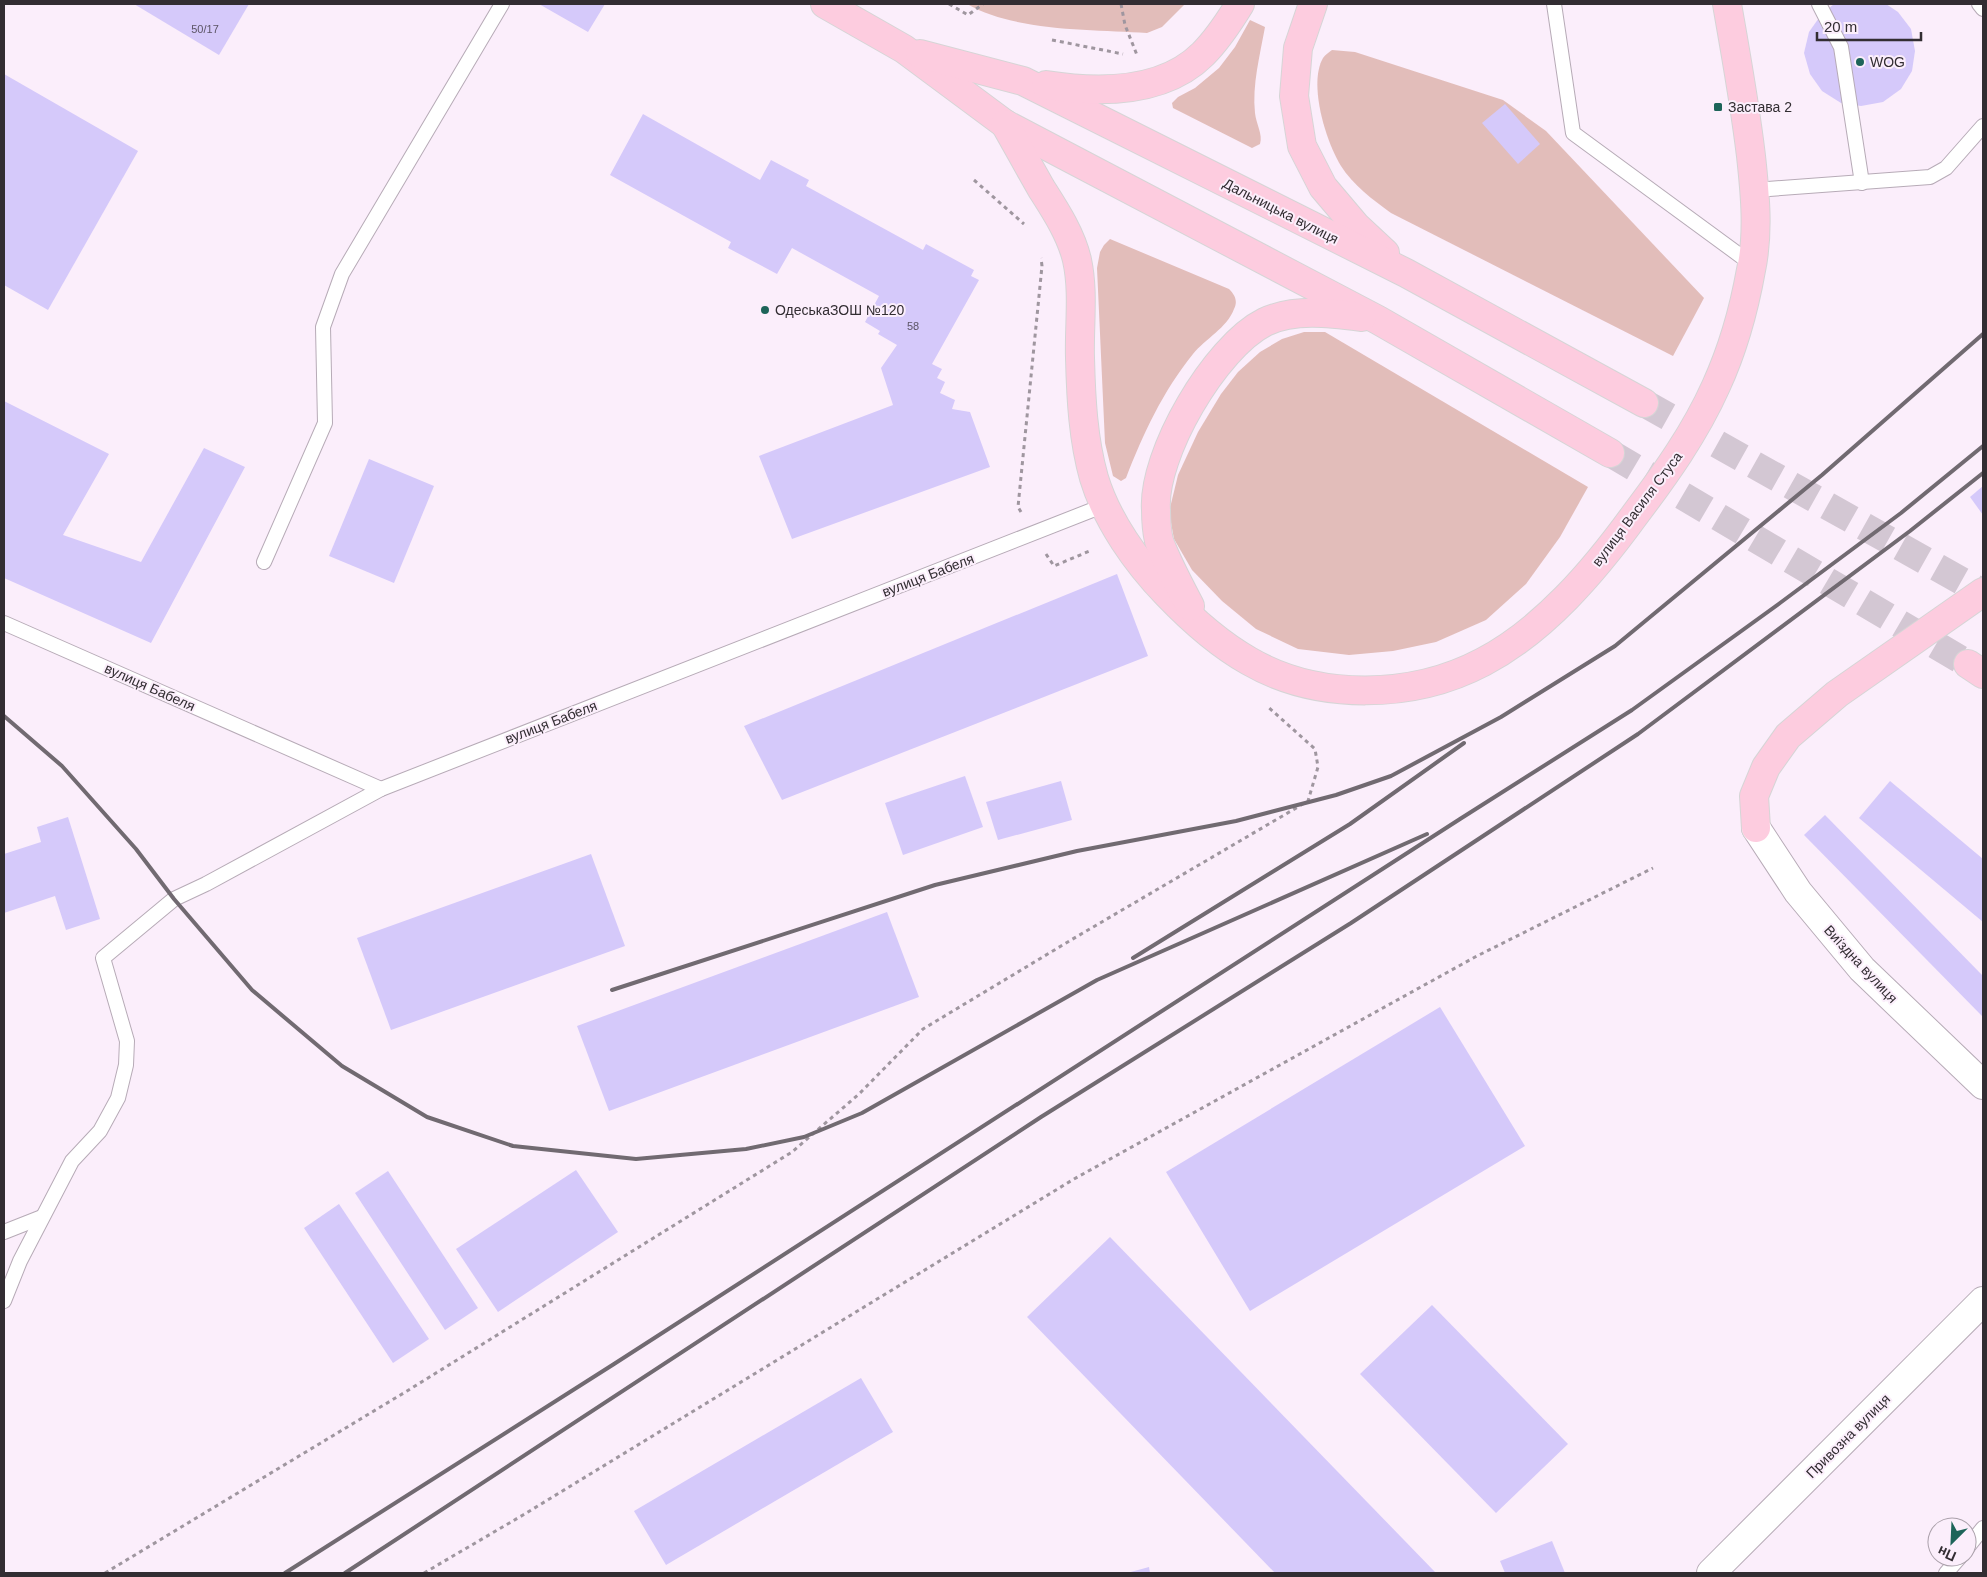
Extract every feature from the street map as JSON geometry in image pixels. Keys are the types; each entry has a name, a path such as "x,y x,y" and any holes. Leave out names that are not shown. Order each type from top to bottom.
{"main road":[{"name":"Дальницька вулиця","path":"825,4 904,49 1005,124 1378,320 1610,453"},
{"path":"1023,81 1078,90 1128,88 1159,81 1181,70 1202,55 1218,37 1240,4"},
{"path":"1313,4 1298,48 1294,96 1302,146 1323,187 1356,226 1406,274"},
{"name":"вулиця Василя Стуса","path":"1378,320 1332,313 1293,314 1265,322 1242,338 1220,362 1201,388 1183,420 1168,452 1158,481 1155,508 1159,540 1197,621 1222,644 1248,661 1274,674 1338,690 1375,690 1414,685 1450,677 1485,661 1523,636 1562,602 1603,559 1692,433 1717,384 1737,330 1752,265 1755,190 1745,100 1727,4"},
{"name":"Дальницька вулиця","path":"904,49 1023,81 1406,274 1644,403"},
{"path":"1005,124 1062,223 1077,259 1081,297 1082,409 1095,481 1105,505 1146,572 1197,621"},
{"path":"1756,828 1754,796 1766,767 1788,736 1837,694 1983,592"}],"street":[{"name":"Виїздна вулиця","path":"1756,828 1798,892 1862,969 1983,1085"},
{"name":"Привозна вулиця","path":"1712,1573 1983,1301"}],"lane":[{"path":"264,562 325,422 323,327 342,274 502,4"},
{"path":"1554,4 1573,133 1752,265"},
{"path":"1819,4 1841,47 1862,183"},
{"path":"1979,4 1983,9"},
{"path":"1755,190 1930,177 1946,168 1983,126"},
{"name":"вулиця Бабеля","path":"4,623 381,789 1105,505"},
{"path":"4,1301 20,1261 72,1161 100,1131 118,1098 126,1065 127,1041 104,958 174,898 206,884 381,789"},
{"path":"4,1232 42,1217"}],"path":[{"path":"949,4 968,16 984,4"},
{"path":"1121,4 1125,25 1137,55"},
{"path":"1052,40 1120,54 1137,55 1145,53"},
{"path":"974,180 1025,225"},
{"path":"1018,507 1042,266 1040,253"},
{"path":"1054,566 1099,547"},
{"path":"105,1573 406,1391 792,1152 859,1094 924,1029 1070,940 1308,801"},
{"path":"424,1573 523,1515 1074,1179 1475,957 1653,868"}],"shaded area":[{"path":"967,4 1185,4 1162,27 1147,33 1054,28 1008,20"},
{"path":"1250,20 1265,27 1257,70 1254,102 1261,140 1260,144 1252,148 1173,108 1172,103 1178,97 1195,88 1219,68 1235,47"},
{"path":"1332,50 1355,52 1503,100 1546,131 1704,298 1673,356 1391,213 1364,192 1351,180 1335,156 1321,113 1317,82 1319,69 1323,58"},
{"path":"1110,239 1229,289 1236,301 1231,316 1193,354 1172,383 1139,445 1126,478 1121,481 1113,476 1105,443 1097,268 1100,252"},
{"path":"1304,332 1325,332 1588,487 1560,537 1526,584 1486,620 1436,642 1393,651 1349,655 1298,649 1256,629 1222,601 1192,570 1174,539 1169,512 1178,475 1198,432 1221,394 1238,372 1260,352 1282,339"}],"building":[{"path":"134,4 249,4 219,55"},
{"path":"539,4 605,4 588,32"},
{"name":"WOG","path":"1834,4 1886,4 1898,12 1911,29 1915,51 1912,71 1901,89 1883,102 1861,106 1841,103 1822,91 1810,74 1804,53 1809,32 1821,15"},
{"path":"4,74 138,151 48,310 4,285"},
{"path":"1505,104 1540,144 1518,164 1482,123"},
{"path":"643,114 760,180 771,160 809,180 806,186 923,250 926,244 974,270 971,276 979,280 932,364 942,369 937,378 945,382 940,393 955,400 952,409 970,412 990,467 792,539 759,456 893,405 881,368 897,345 878,334 880,331 865,322 879,296 792,248 777,274 728,248 731,242 610,175"},
{"path":"4,401 109,454 63,535 141,562 204,448 245,467 151,643 4,578"},
{"path":"369,459 434,486 394,583 329,556"},
{"path":"1983,486 1983,515 1970,497"},
{"path":"1117,574 1148,656 782,800 744,726"},
{"path":"965,776 983,827 903,855 885,803"},
{"path":"1061,781 1072,820 998,840 986,802"},
{"path":"1890,781 1983,859 1983,922 1859,818"},
{"path":"1825,815 1983,976 1983,1017 1804,835"},
{"path":"68,817 100,919 66,930 55,896 4,913 4,854 41,842 37,827"},
{"path":"591,854 625,946 391,1030 357,938"},
{"path":"887,912 919,997 609,1111 577,1026"},
{"path":"1440,1007 1525,1146 1250,1311 1166,1172"},
{"path":"576,1170 618,1232 498,1312 456,1249"},
{"path":"388,1171 478,1308 445,1330 355,1193"},
{"path":"339,1204 429,1339 393,1363 304,1228"},
{"path":"1110,1237 1436,1573 1275,1573 1027,1317"},
{"path":"1432,1305 1568,1444 1496,1513 1360,1374"},
{"path":"861,1378 893,1432 666,1565 634,1511"},
{"path":"1552,1541 1565,1573 1505,1573 1500,1561"},
{"path":"1149,1567 1150,1573 1127,1573"}],"tunnel":[{"path":"1644,403 1983,593"},
{"path":"1610,453 1968,664"}],"railway":[{"path":"612,990 935,885 1077,851 1236,821 1336,795 1391,776 1501,717 1615,646 1822,475 1983,334"},
{"path":"285,1573 614,1364 1632,710 1901,513 1983,446"},
{"path":"345,1573 1041,1117 1351,923 1638,734 1910,531 1983,473"},
{"path":"4,716 62,766 136,849 174,899 252,990 342,1066 427,1117 513,1146 636,1159 746,1149 804,1137 862,1113 1097,980 1427,834"},
{"path":"1133,958 1350,824 1464,743"}],"place":[{"name":"WOG","path":"1860,62"},
{"name":"Застава 2","path":"1718,107"},
{"name":"ОдеськаЗОШ №120","path":"765,310"}]}
